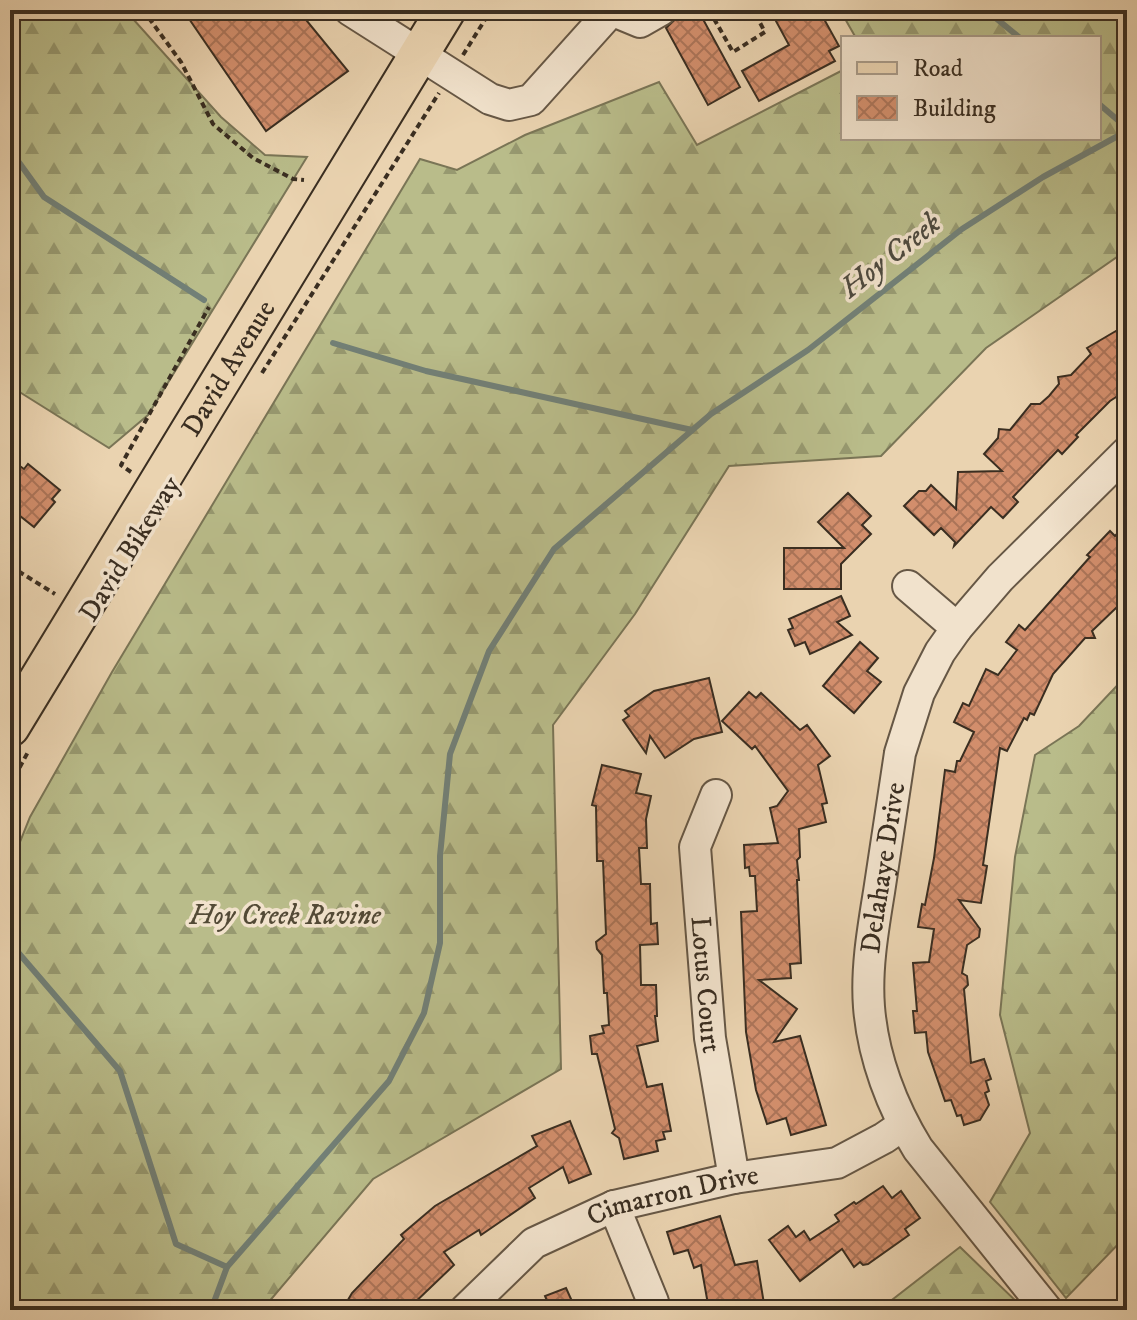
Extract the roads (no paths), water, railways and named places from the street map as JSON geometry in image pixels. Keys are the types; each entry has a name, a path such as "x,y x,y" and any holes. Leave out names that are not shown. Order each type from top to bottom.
{"main road":[{"name":"David Avenue","path":"21,736 436,64 446,10"}],"street":[{"path":"350,10 490,99 509,105 531,100 611,11 640,22 661,10"},
{"name":"Delahaye Drive","path":"1047,1310 918,1149 903,1125 881,1069 873,1035 869,1007 871,950 906,730 929,671 957,628 1000,578 1127,452"},
{"path":"908,586 957,628"},
{"name":"Lotus Court","path":"716,795 695,847 710,1038 734,1178"},
{"name":"Cimarron Drive","path":"465,1310 534,1243 614,1206 734,1178 837,1163 903,1125"},
{"path":"614,1206 653,1302"}],"waterway":[{"path":"986,10 1018,36"},
{"path":"1101,106 1127,128"},
{"name":"Hoy Creek","path":"211,1310 227,1267 389,1081 424,1013 440,943 440,856 450,754 489,651 554,549 711,414 808,350 962,229 1043,177 1127,131"},
{"path":"10,150 44,197 204,300"},
{"path":"333,343 426,371 692,430"},
{"path":"10,943 120,1071 176,1244 227,1267"}],"park label":[{"name":"Hoy Creek Ravine","path":"285,915"}]}
